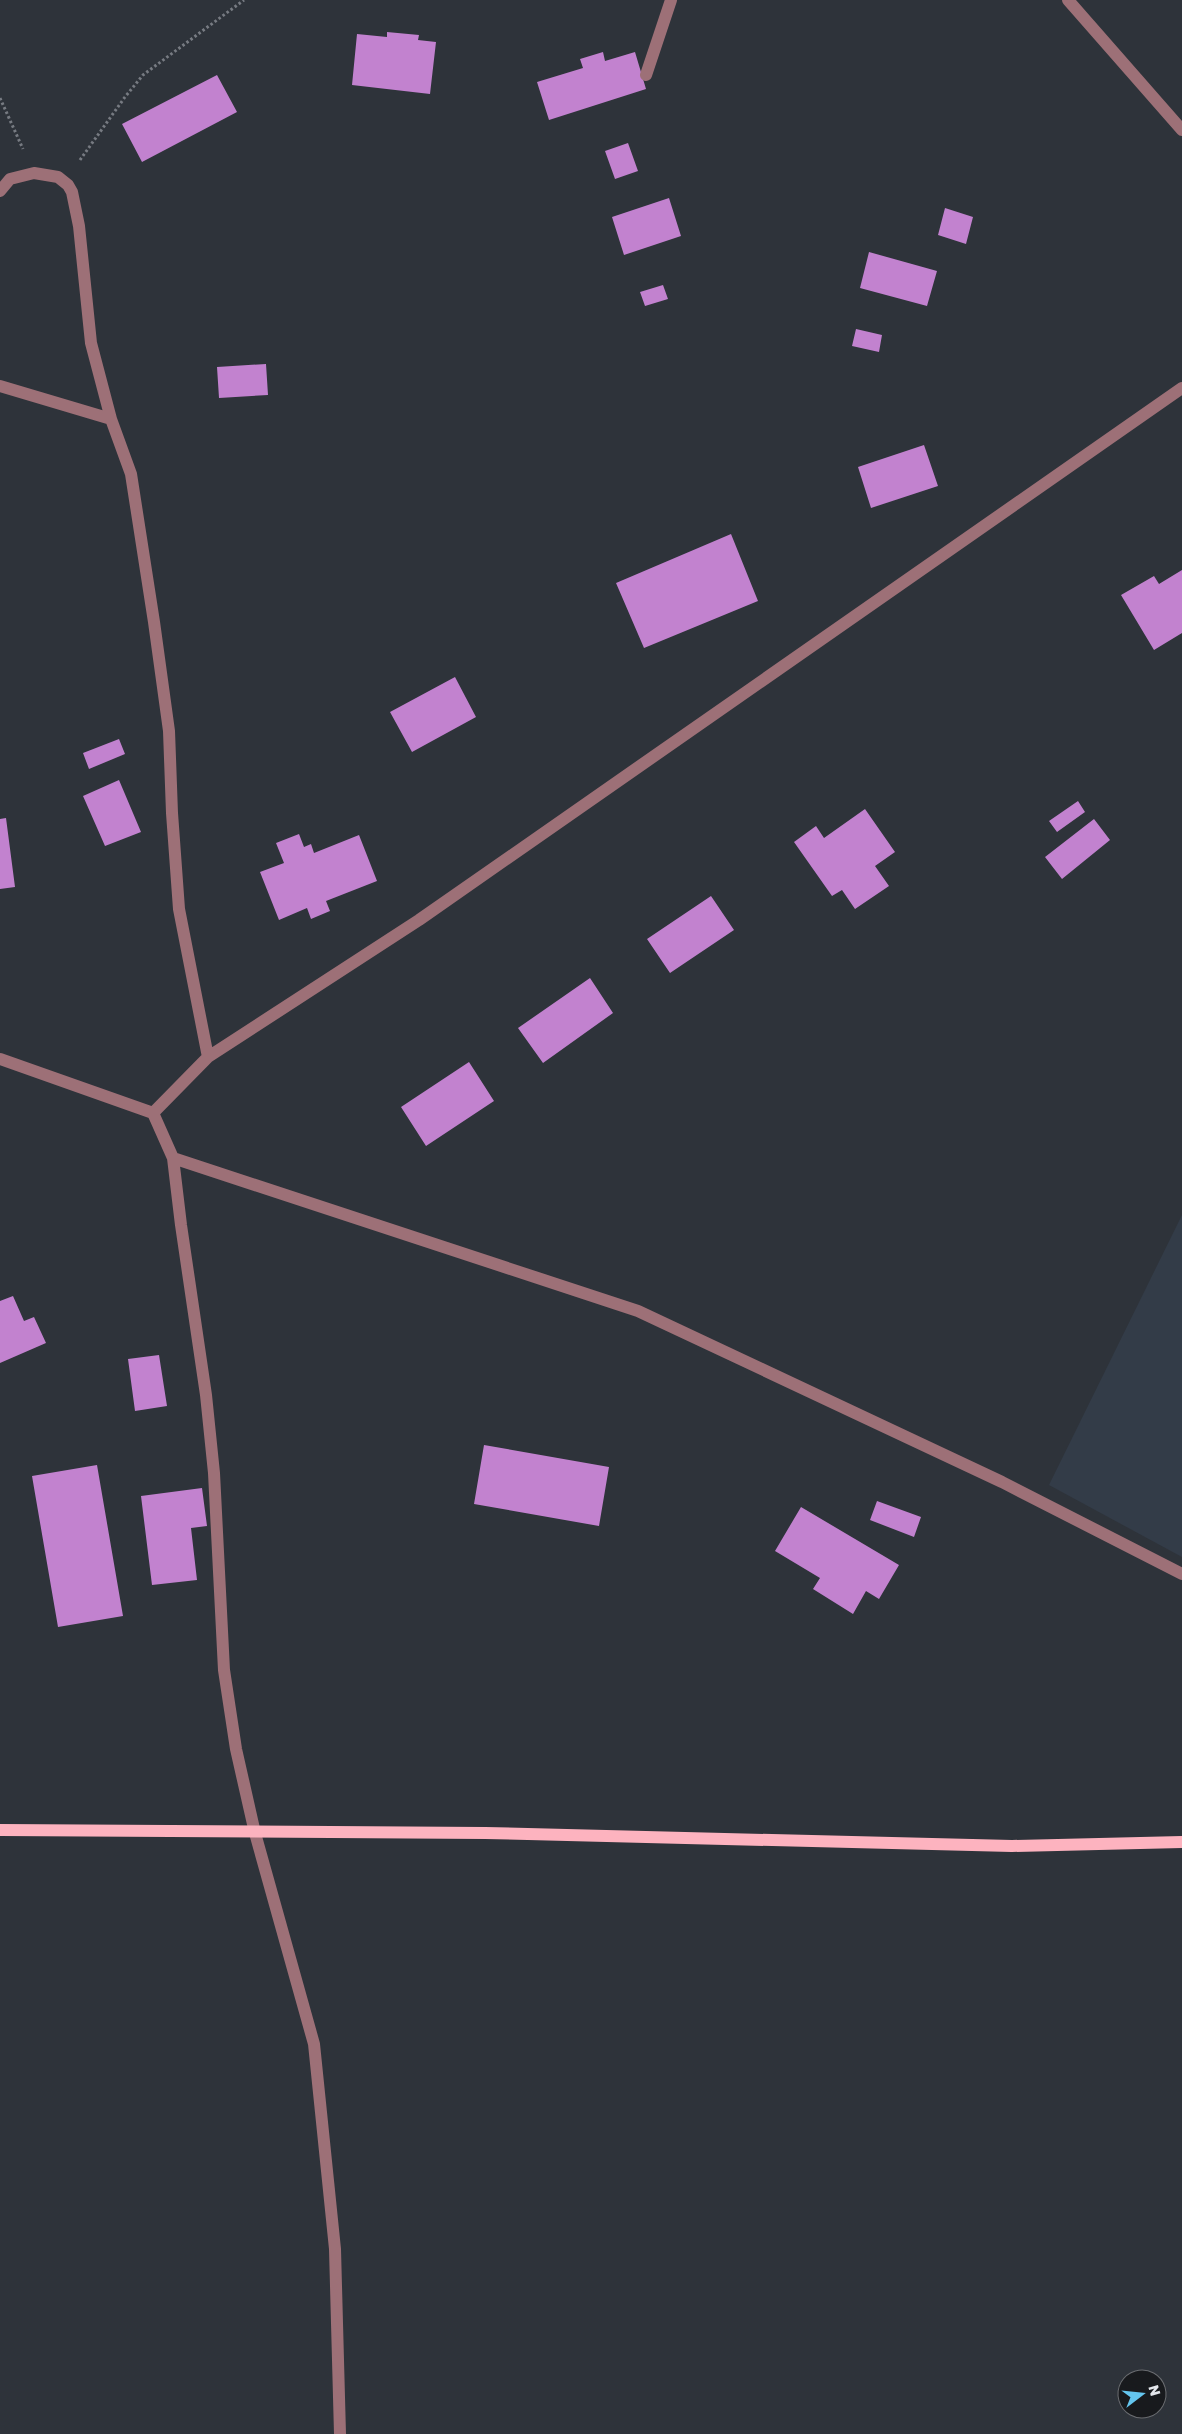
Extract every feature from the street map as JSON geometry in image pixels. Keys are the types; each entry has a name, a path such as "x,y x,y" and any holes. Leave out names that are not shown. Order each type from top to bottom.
{"main road":[{"path":"0,1830 485,1833 1012,1846 1182,1842"}],"street":[{"path":"646,75 671,0"},
{"path":"1068,0 1182,130"},
{"path":"0,191 10,179 34,173 50,174 64,181 72,192 79,226 91,343 111,419 131,474 169,731 172,813 179,909 208,1057"},
{"path":"0,386 111,419"},
{"path":"153,1113 208,1057 419,920 1182,388"},
{"path":"0,1059 153,1113 174,1158 181,1225 206,1395 214,1473 224,1670 236,1749 255,1833 314,2044 335,2249 340,2434"},
{"path":"174,1158 638,1311 1002,1482 1182,1574"}],"path":[{"path":"64,181 111,119 125,97 143,76 244,0"},
{"path":"0,98 34,173"}],"shaded area":[{"path":"1182,1215 1182,1557 1049,1485"}],"building":[{"path":"387,32 419,35 418,40 436,42 430,94 352,85 357,34 387,37"},
{"path":"603,52 605,61 635,52 646,89 549,120 537,82 583,68 580,59"},
{"path":"217,75 237,112 142,162 122,124"},
{"path":"628,143 638,171 615,179 605,151"},
{"path":"669,198 681,236 624,255 612,217"},
{"path":"945,208 973,217 966,244 938,235"},
{"path":"869,252 937,271 927,306 860,288"},
{"path":"663,285 668,299 645,306 640,292"},
{"path":"856,329 882,335 879,352 852,346"},
{"path":"266,364 268,395 219,398 217,367"},
{"path":"924,445 938,486 871,508 858,467"},
{"path":"731,534 758,601 644,648 616,583"},
{"path":"1182,570 1182,633 1154,650 1121,595 1154,576 1159,584"},
{"path":"455,677 476,717 412,752 390,712"},
{"path":"119,739 125,754 89,769 83,753"},
{"path":"119,780 141,832 105,846 83,796"},
{"path":"1078,801 1085,812 1057,832 1049,821"},
{"path":"865,809 895,852 875,866 889,886 855,909 842,890 832,896 794,842 816,826 824,838"},
{"path":"6,818 15,887 0,889 0,819"},
{"path":"1094,819 1110,840 1062,879 1045,857"},
{"path":"299,834 304,847 311,844 314,853 359,835 377,881 326,901 330,911 311,919 307,908 279,920 260,872 284,863 276,843"},
{"path":"711,896 734,930 670,973 647,939"},
{"path":"590,978 613,1013 543,1063 518,1028"},
{"path":"469,1062 494,1101 426,1146 401,1107"},
{"path":"13,1296 24,1321 34,1317 46,1343 0,1363 0,1301"},
{"path":"159,1355 167,1406 135,1411 128,1359"},
{"path":"484,1445 609,1467 599,1526 474,1504"},
{"path":"97,1465 123,1616 58,1627 32,1476"},
{"path":"202,1488 207,1526 191,1528 197,1580 152,1585 141,1496"},
{"path":"877,1501 921,1517 914,1537 870,1520"},
{"path":"801,1507 899,1565 879,1599 866,1591 853,1614 813,1589 820,1578 775,1551"}]}
